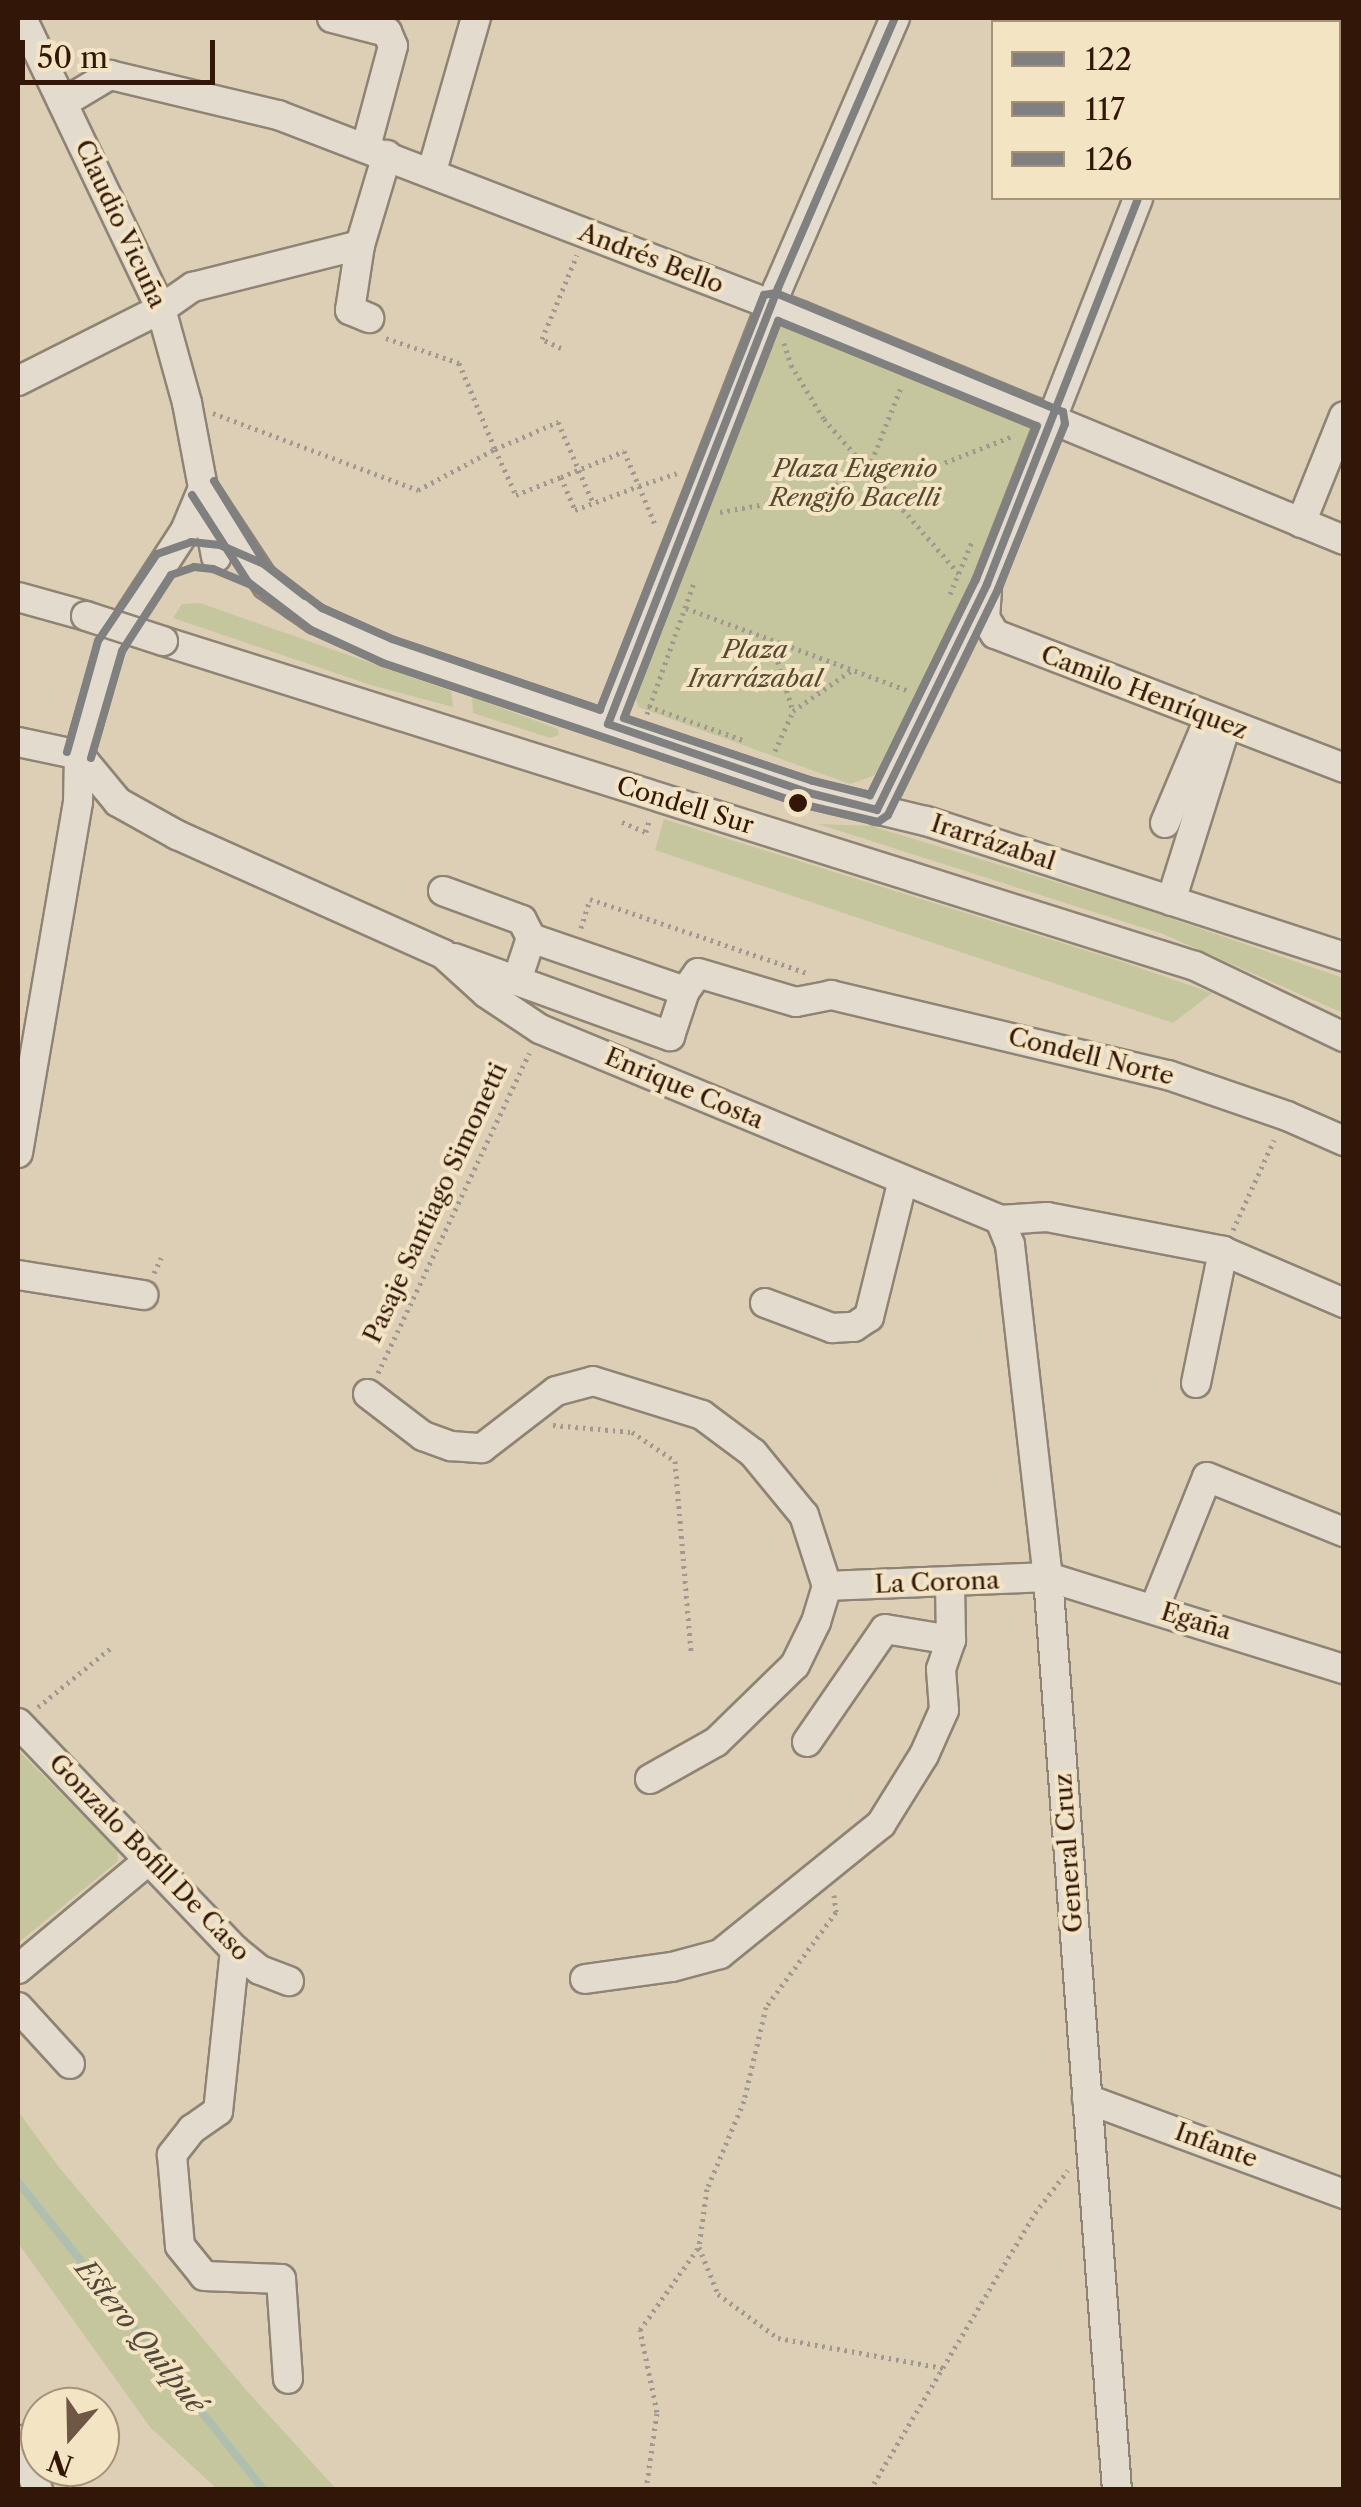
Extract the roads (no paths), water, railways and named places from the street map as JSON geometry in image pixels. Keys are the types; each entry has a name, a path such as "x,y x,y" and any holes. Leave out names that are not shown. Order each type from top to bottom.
{"street":[{"name":"Claudio Vicuña","path":"22,18 161,310 187,403 216,557"},
{"path":"332,18 387,32 393,46 350,310 369,318"},
{"path":"432,172 476,18"},
{"path":"613,712 671,564 782,309 895,18"},
{"name":"Andrés Bello","path":"63,103 110,75 278,116 782,309 1344,540"},
{"path":"876,810 987,584 1040,414 1137,200"},
{"path":"18,381 161,310 193,287 360,245"},
{"path":"1301,523 1344,416"},
{"path":"18,1153 78,802 79,755 110,646 185,531 203,488"},
{"name":"Irarrázabal","path":"203,488 257,574"},
{"path":"163,565 193,554 216,557"},
{"name":"Irarrázabal","path":"216,557 257,574 316,618 387,652 613,712 809,793 926,821 1344,957"},
{"name":"Camilo Henríquez","path":"987,584 984,618 994,634 1344,768"},
{"name":"Condell Sur","path":"18,596 1195,966 1344,1037"},
{"path":"1165,822 1218,722"},
{"path":"1171,901 1218,722"},
{"path":"18,742 79,755"},
{"name":"Enrique Costa","path":"79,755 118,802 178,835 444,954 486,993 540,1030 1000,1220 1047,1218 1223,1251 1344,1303"},
{"path":"443,892 522,920 530,938 517,980"},
{"path":"444,954 670,1036 686,991 530,938"},
{"name":"Condell Norte","path":"686,991 698,973 796,1002 831,995 1168,1074 1246,1100 1344,1141"},
{"path":"765,1303 832,1328 854,1327 868,1317 903,1180"},
{"name":"General Cruz","path":"1000,1220 1010,1244 1048,1577 1117,2490"},
{"path":"1196,1383 1223,1251"},
{"path":"18,1275 144,1296"},
{"path":"368,1394 423,1436 451,1446 482,1448 556,1392 593,1381 702,1415 754,1453 804,1515 826,1586 816,1622 795,1664 716,1742 650,1779"},
{"path":"1154,1610 1207,1477 1344,1532"},
{"name":"La Corona","path":"826,1586 950,1584 1048,1577"},
{"name":"Egaña","path":"1048,1577 1344,1669"},
{"path":"585,1978 672,1967 720,1954 831,1868 880,1824 924,1755 944,1710 941,1669 951,1640 950,1584"},
{"path":"806,1742 885,1629 951,1640"},
{"name":"Gonzalo Bofill De Caso","path":"18,1723 235,1950 260,1970 288,1981"},
{"path":"18,1969 149,1860"},
{"path":"235,1950 218,2111 192,2129 172,2155 180,2246 204,2276 281,2279 288,2380"},
{"path":"18,2007 70,2064"},
{"name":"Infante","path":"1087,2099 1344,2194"},
{"path":"18,2440 38,2490"}],"waterway":[{"name":"Estero Quilpué","path":"18,2182 264,2490"}],"park label":[{"name":"Plaza Eugenio Rengifo Bacelli","path":"855,484"},
{"name":"Plaza Irarrázabal","path":"755,666"}]}
